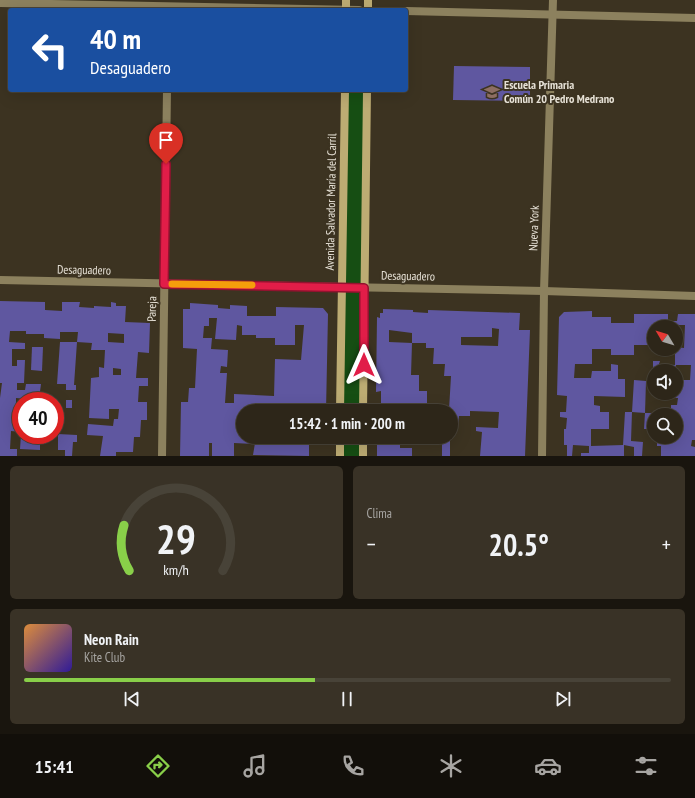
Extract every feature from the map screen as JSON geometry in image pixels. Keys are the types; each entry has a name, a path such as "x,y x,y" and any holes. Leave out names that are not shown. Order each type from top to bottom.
{"street":[{"name":"Nueva York","path":"542,456 544,291 553,0"},
{"path":"0,3 275,8"},
{"path":"408,11 695,18"},
{"name":"Pareja","path":"162,456 167,92"},
{"name":"Avenida Salvador María del Carril","path":"340,404 345,92"},
{"path":"363,404 366,92"},
{"name":"Desaguadero","path":"0,280 544,291 695,296"},
{"path":"340,444 340,456"},
{"path":"363,444 363,456"}],"green space":[{"path":"345,92 367,92 363,404 340,404"},
{"path":"340,444 363,444 363,456 340,456"}],"building":[{"name":"Escuela Primaria Común 20 Pedro Medrano","path":"454,66 530,67 530,101 453,100"},
{"path":"0,301 45,302 45,310 62,311 62,302 80,302 79,307 94,308 94,306 111,307 111,302 116,303 116,306 126,306 125,322 150,323 149,353 138,352 136,378 148,378 148,386 139,386 138,402 147,402 147,420 141,420 140,437 134,437 133,452 116,452 116,456 100,456 103,436 87,435 88,424 113,426 114,419 118,419 119,409 109,409 109,419 89,418 91,378 99,377 99,367 104,368 105,350 91,350 92,343 77,342 78,332 60,332 60,339 44,338 44,334 26,334 26,331 10,331 9,342 25,343 25,349 12,349 12,366 17,366 17,360 25,360 24,383 17,383 17,390 25,390 26,384 41,384 40,392 12,392 12,431 10,449 17,449 17,456 0,456 0,398 2,383 0,383","holes":["108,333 124,334 124,343 108,342","113,368 121,369 121,375 113,375"]},
{"path":"190,303 218,305 218,308 230,309 230,305 247,306 247,316 276,316 276,307 323,308 328,314 326,404 236,404 236,443 234,443 234,456 212,456 212,443 209,443 209,456 180,456 181,402 188,402 189,388 195,388 197,349 183,348 183,309 190,309","holes":["209,318 217,318 215,339 236,340 237,325 242,326 242,335 256,335 256,338 275,338 275,345 295,345 295,325 304,325 301,360 275,359 274,396 234,394 234,403 225,403 227,373 220,373 221,366 227,367 228,350 211,349 212,338 203,338 204,326 209,326"]},
{"path":"383,309 413,310 413,312 428,313 428,310 520,313 519,330 530,330 525,456 480,456 482,432 476,431 476,427 498,428 499,412 470,411 470,416 459,416 458,425 458,404 449,404 451,376 444,376 445,364 433,364 434,348 426,348 426,343 412,343 411,375 419,375 419,391 427,391 427,404 381,404 381,391 376,392 377,317 380,318 380,313 383,313","holes":["492,328 499,329 498,346 461,345 461,337 492,337","389,330 412,333 412,343 389,342"]},
{"path":"592,311 592,317 611,317 611,323 634,323 634,314 668,314 668,320 647,320 647,345 634,345 634,355 611,355 611,349 592,349 592,364 575,364 574,378 591,378 592,371 611,371 611,364 618,365 618,379 625,379 625,397 594,396 594,405 600,406 600,412 609,412 609,429 591,429 591,446 623,445 625,412 632,412 631,441 643,442 642,456 634,456 634,447 624,445 624,456 581,456 581,453 589,453 589,446 573,445 572,456 567,456 567,445 564,445 564,429 566,429 567,418 560,417 560,412 566,412 567,396 557,395 559,317 564,312"},
{"path":"678,314 695,314 695,440 692,440 691,446 695,447 695,456 661,456 661,446 657,446 657,444 683,444 683,408 671,408 671,405 677,405 678,400 683,400 683,380 690,380 691,365 675,364 675,356 683,356 685,325 683,325 683,320 677,320"},
{"path":"60,342 77,342 74,385 76,385 76,390 66,390 66,384 57,384"},
{"path":"32,347 43,347 42,371 31,370"},
{"path":"653,361 660,361 659,364 653,364"},
{"path":"634,380 646,381 645,413 632,412"},
{"path":"66,400 72,400 72,408 66,408"},
{"path":"645,413 647,413 647,429 644,429"},
{"path":"64,434 77,435 77,442 73,442 72,456 65,456 65,450 58,450 58,444 64,444"},
{"path":"20,444 40,444 40,450 20,449"},
{"path":"255,444 309,444 309,456 253,455"},
{"path":"309,444 330,444 330,445"},
{"path":"377,444 400,444 400,448 412,448 412,456 377,456"},
{"path":"442,444 450,444 450,456 442,456"}],"slow traffic":[{"path":"172,284 252,285"}],"place":[{"name":"Escuela Primaria Común 20 Pedro Medrano","path":"492,92"}],"route":[{"path":"166,164 164,284 364,288 364,365"}]}
